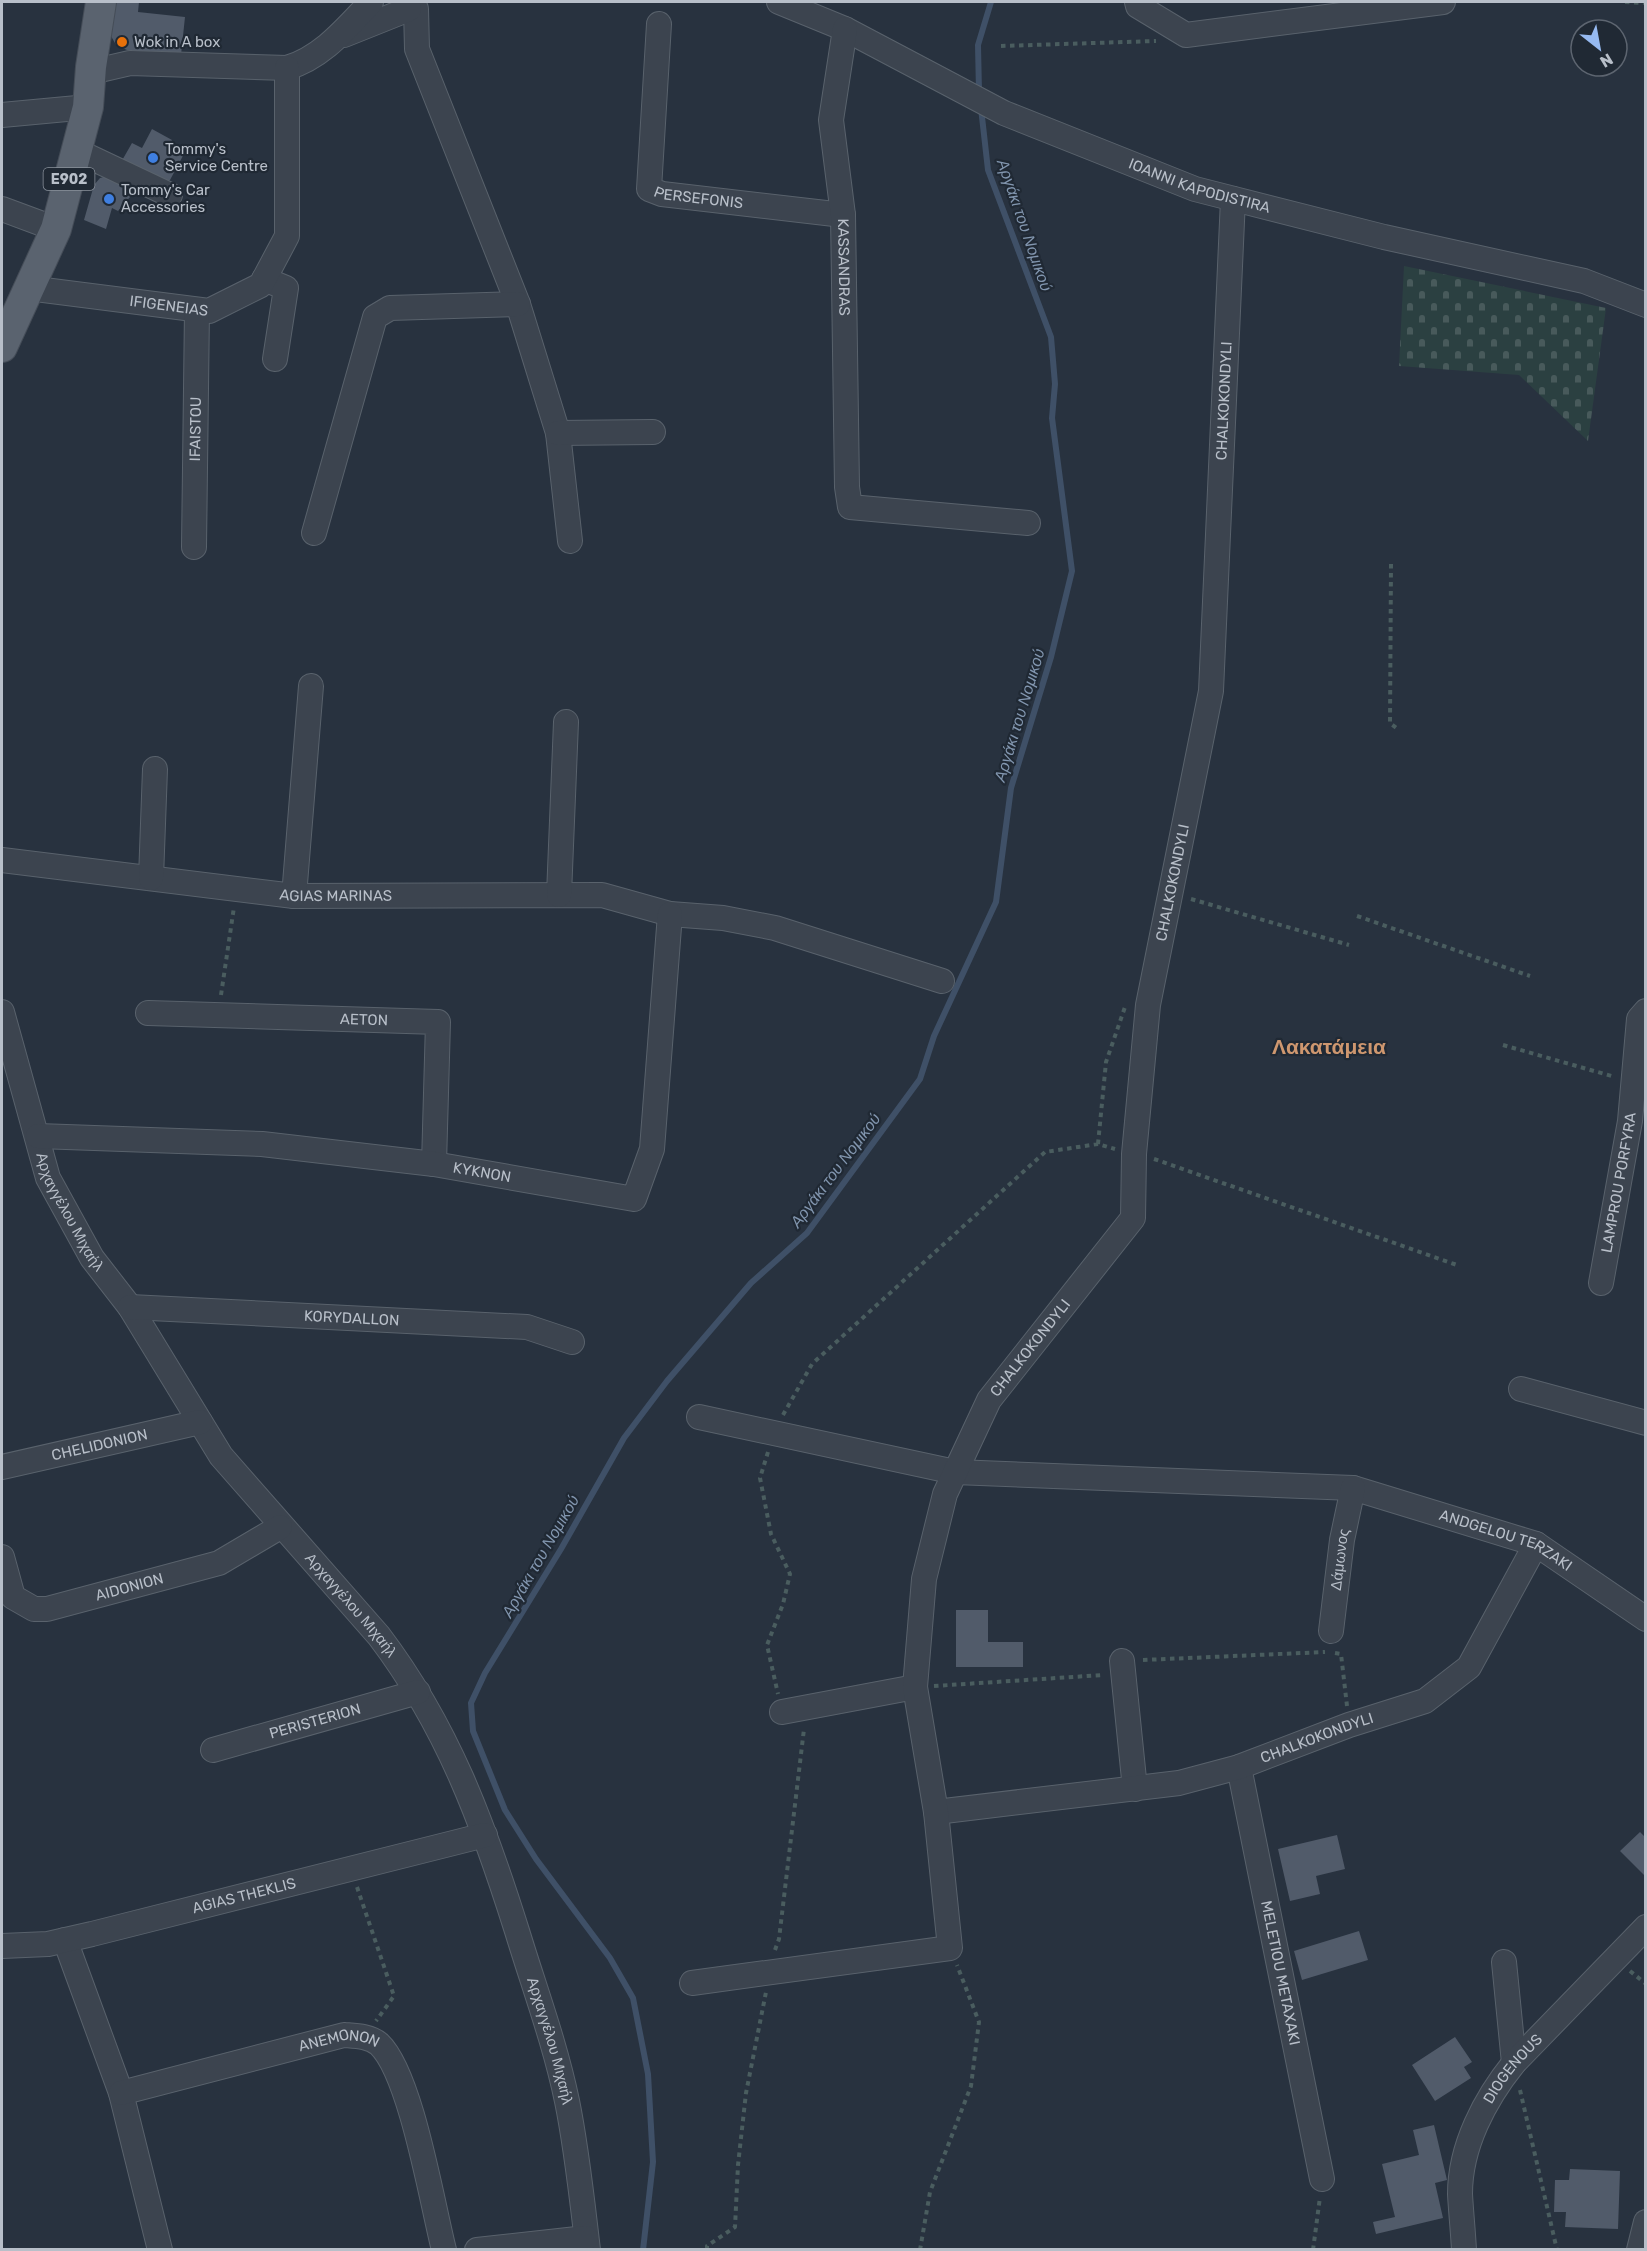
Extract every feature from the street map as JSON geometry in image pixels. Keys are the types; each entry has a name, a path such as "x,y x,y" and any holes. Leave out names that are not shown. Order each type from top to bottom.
{"main road":[{"name":"E902","path":"6,329 56,229 88,107 101,2"}],"street":[{"path":"91,72 130,63 288,68 308,62 336,39 371,2"},
{"name":"IOANNI KAPODISTIRA","path":"779,2 845,29 1004,113 1195,189 1384,237 1584,281 1646,305"},
{"path":"1137,2 1138,6 1186,35 1443,2"},
{"path":"336,39 413,5 417,49 518,304 558,433 570,541"},
{"name":"PERSEFONIS","path":"659,24 649,189 662,194 843,215"},
{"name":"KASSANDRAS","path":"845,29 831,120 843,215 847,488 850,507 1028,523"},
{"name":"IFIGENEIAS","path":"28,288 209,311 261,285 287,236 288,68"},
{"path":"2,115 88,107"},
{"path":"77,151 170,195"},
{"name":"CHALKOKONDYLI","path":"1233,199 1211,691 1148,1005 1134,1154 1133,1218 989,1400 945,1494 924,1579 915,1687 936,1812 1179,1783 1239,1767 1349,1725 1425,1701 1469,1667 1536,1544"},
{"path":"2,209 56,229"},
{"path":"264,279 286,288 275,358"},
{"path":"314,532 375,317 390,308 518,304"},
{"name":"IFAISTOU","path":"194,547 197,310"},
{"path":"558,433 653,432"},
{"path":"294,896 312,686"},
{"path":"559,896 566,722"},
{"path":"152,878 155,769"},
{"name":"AGIAS MARINAS","path":"2,860 294,896 602,895 670,914 723,918 775,928 942,981"},
{"name":"KYKNON","path":"38,1136 261,1144 434,1164 634,1199 652,1149 670,914"},
{"name":"LAMPROU PORFYRA","path":"1601,1283 1630,1121 1639,1019 1646,1011"},
{"name":"Αρχαγγέλου Μιχαήλ","path":"2,1012 48,1178 92,1258 130,1307 221,1456 280,1527 379,1636 418,1692 462,1774 485,1835 532,1979 567,2100 587,2244"},
{"name":"AETON","path":"148,1013 438,1022 434,1164"},
{"name":"KORYDALLON","path":"130,1307 527,1327 572,1342"},
{"path":"1521,1389 1646,1423"},
{"name":"ANDGELOU TERZAKI","path":"699,1417 955,1472 1353,1488 1536,1544 1646,1619"},
{"name":"CHELIDONION","path":"2,1467 200,1422"},
{"name":"Δάμωνος","path":"1330,1631 1342,1540 1353,1488"},
{"name":"AIDONION","path":"2,1557 13,1597 34,1609 47,1610 219,1563 280,1527"},
{"path":"1123,1667 1135,1789"},
{"path":"782,1712 915,1687"},
{"name":"PERISTERION","path":"213,1750 418,1692"},
{"name":"MELETIOU METAXAKI","path":"1239,1767 1322,2179"},
{"path":"692,1983 950,1948 936,1812"},
{"name":"AGIAS THEKLIS","path":"2,1946 65,1940 485,1835"},
{"name":"DIOGENOUS","path":"1464,2250 1460,2192 1465,2158 1483,2109 1494,2087 1514,2063 1646,1927"},
{"path":"65,1940 122,2093 160,2250"},
{"path":"1504,1962 1514,2063"},
{"name":"ANEMONON","path":"122,2093 344,2035 365,2037 377,2043 389,2056 404,2087 444,2250"},
{"path":"1639,2250 1646,2222"},
{"path":"477,2250 587,2244"}],"path":[{"path":"1625,2 1646,3"},
{"path":"1001,46 1155,41 1186,35"},
{"path":"1391,564 1390,723 1399,730"},
{"path":"218,1015 236,889"},
{"path":"1170,893 1349,945"},
{"path":"1357,916 1530,976"},
{"path":"1098,1144 1106,1062 1126,1004"},
{"path":"1503,1045 1633,1082"},
{"path":"782,1712 767,1645 783,1604 790,1574 771,1534 760,1478 774,1433 812,1364 1045,1152 1098,1144 1171,1163 1457,1265"},
{"path":"915,1687 1123,1667 1330,1652 1341,1654 1349,1725"},
{"path":"351,1869 394,1996 365,2037"},
{"path":"920,2250 930,2193 971,2086 979,2022 950,1948"},
{"path":"1514,2063 1557,2250"},
{"path":"1313,2250 1322,2179"}],"green space":[{"path":"1404,266 1606,308 1588,441 1519,375 1399,366"}],"building":[{"path":"114,2 139,2 138,12 185,17 181,55 127,50 116,45 111,36"},
{"name":"Tommy's Service Centre","path":"152,129 172,140 170,144 185,152 170,180 163,184 120,164 132,143 142,148"},
{"name":"Tommy's Car Accessories","path":"111,175 136,190 118,211 112,208 106,229 84,220 94,185 100,178"},
{"path":"956,1610 988,1610 988,1642 1023,1642 1023,1667 956,1667"},
{"path":"1640,1832 1646,1838 1646,1877 1620,1851"},
{"path":"1337,1835 1345,1869 1316,1876 1320,1894 1290,1901 1278,1849"},
{"path":"1359,1931 1368,1960 1302,1980 1294,1951"},
{"path":"1455,2037 1472,2062 1464,2067 1471,2078 1435,2101 1412,2065"},
{"path":"1434,2125 1447,2180 1435,2183 1443,2218 1376,2234 1373,2222 1395,2217 1382,2164 1419,2155 1413,2130"},
{"path":"1570,2169 1620,2171 1618,2229 1565,2227 1566,2212 1554,2212 1555,2180 1569,2180"}],"waterway":[{"name":"Αργάκι του Νομικού","path":"979,92 978,45 991,2"},
{"name":"Αργάκι του Νομικού","path":"643,2250 653,2162 648,2074 633,1998 610,1958 536,1859 505,1810 473,1731 471,1703 485,1673 561,1549 624,1438 667,1381 751,1283 807,1233 920,1079 934,1036 996,902 1011,788 1051,657 1072,571 1052,418 1055,384 1051,337 988,170 981,108"}],"place":[{"name":"Wok in A box","path":"122,42"},
{"name":"Tommy's Service Centre","path":"153,158"},
{"name":"Tommy's Car Accessories","path":"109,199"}],"district":[{"name":"Λακατάμεια","path":"1329,1047"}]}
